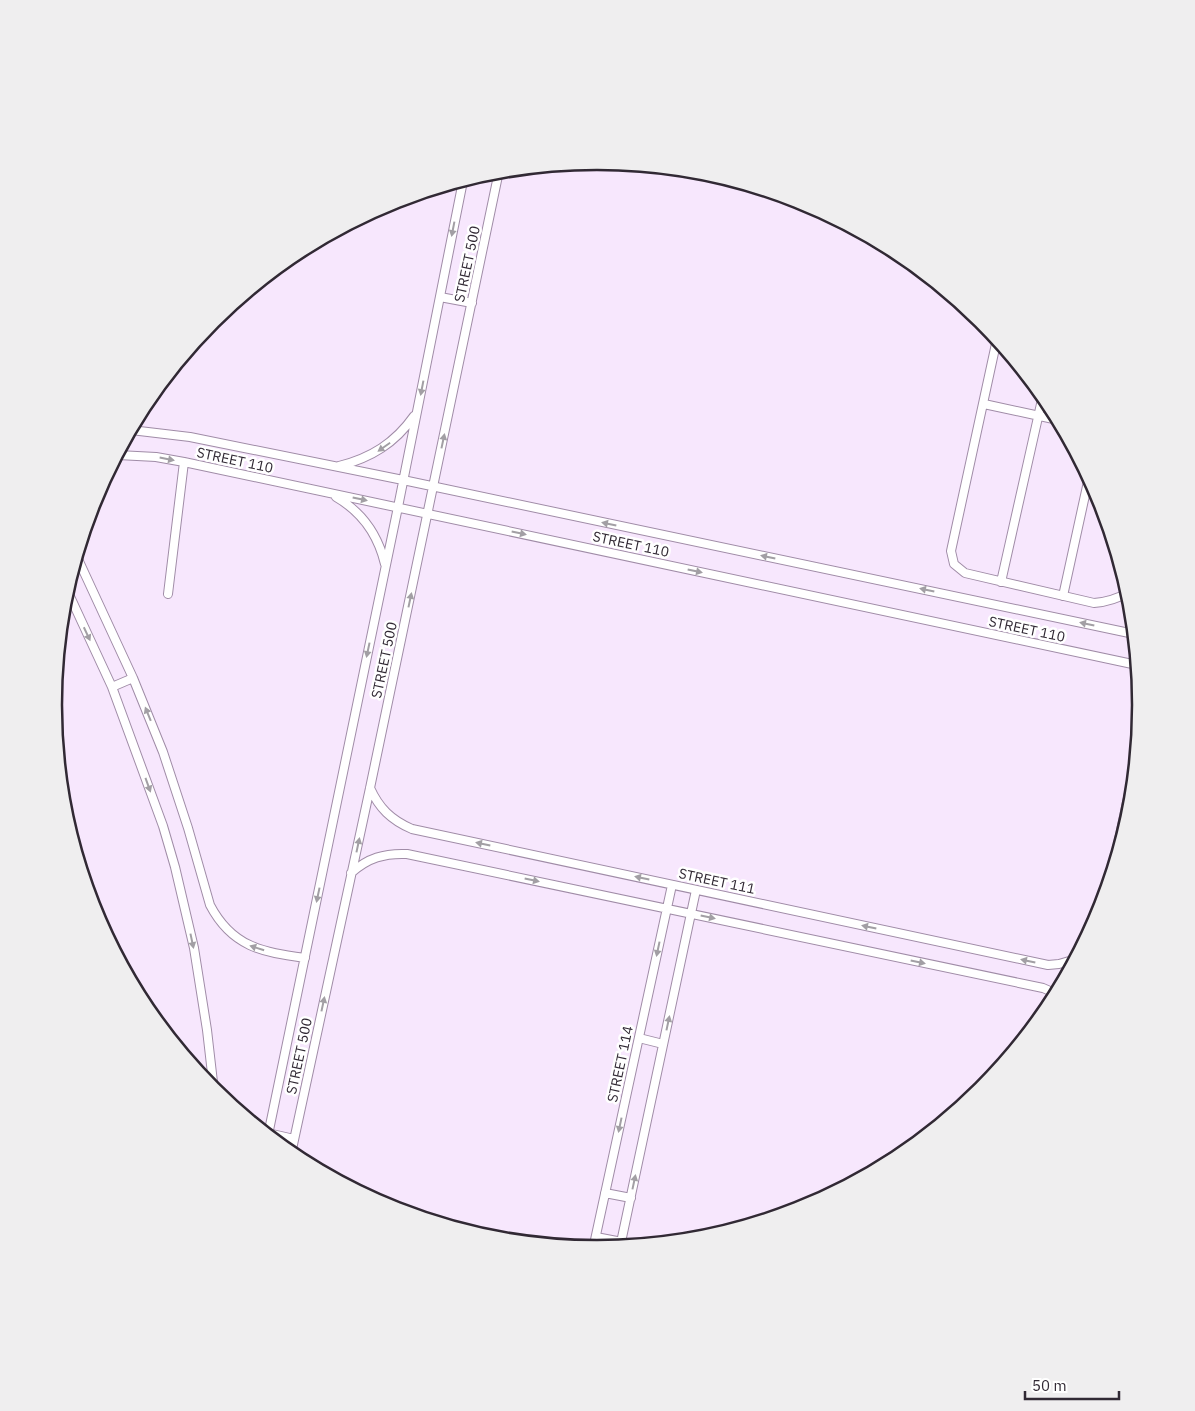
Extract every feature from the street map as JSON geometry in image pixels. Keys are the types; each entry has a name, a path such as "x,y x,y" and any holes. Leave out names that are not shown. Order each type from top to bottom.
{"lane":[{"name":"STREET 500","path":"293,1145 434,486 497,180"},
{"name":"STREET 500","path":"269,1128 398,508 462,188"},
{"path":"440,297 472,304"},
{"path":"995,348 951,556 954,564 960,571 1094,603 1101,603 1121,597"},
{"path":"984,404 1048,418"},
{"path":"1001,582 1040,406"},
{"path":"335,466 368,457 382,448 396,438 417,412"},
{"name":"STREET 110","path":"139,431 190,437 434,486 1127,633"},
{"name":"STREET 110","path":"125,455 184,462 1130,664"},
{"path":"168,594 184,462"},
{"path":"1063,596 1086,489"},
{"path":"327,492 348,505 365,521 378,542 386,566"},
{"path":"81,566 133,678 172,781 210,905 216,918 231,934 249,946 277,954 305,958"},
{"path":"73,602 112,687 163,826 175,867 201,989 212,1077"},
{"path":"112,687 133,678"},
{"name":"STREET 111","path":"370,788 375,799 390,817 412,829 1048,965 1067,962"},
{"path":"351,873 360,865 382,855 407,854 1050,991"},
{"name":"STREET 114","path":"595,1240 672,885"},
{"path":"622,1239 696,890"},
{"path":"639,1038 663,1044"},
{"path":"281,1137 294,1139"},
{"path":"605,1193 631,1198"},
{"path":"596,1237 606,1240"}],"shaded area":[{"path":"598,170 667,175 702,181 736,189 802,211 865,242 895,261 950,303 976,327 1022,380 1042,408 1061,438 1092,501 1114,567 1122,601 1131,671 1132,706 1128,775 1114,844 1104,877 1092,910 1061,973 1022,1031 1000,1058 976,1084 923,1130 865,1169 834,1185 802,1200 736,1222 667,1236 632,1239 563,1239 528,1236 459,1222 393,1200 330,1169 300,1150 245,1108 219,1084 173,1031 153,1003 134,973 103,910 81,844 73,810 67,775 62,706 67,636 73,601 81,567 103,501 134,438 153,408 195,353 219,327 272,281 300,261 330,242 393,211 459,189 493,181 528,175"}]}
